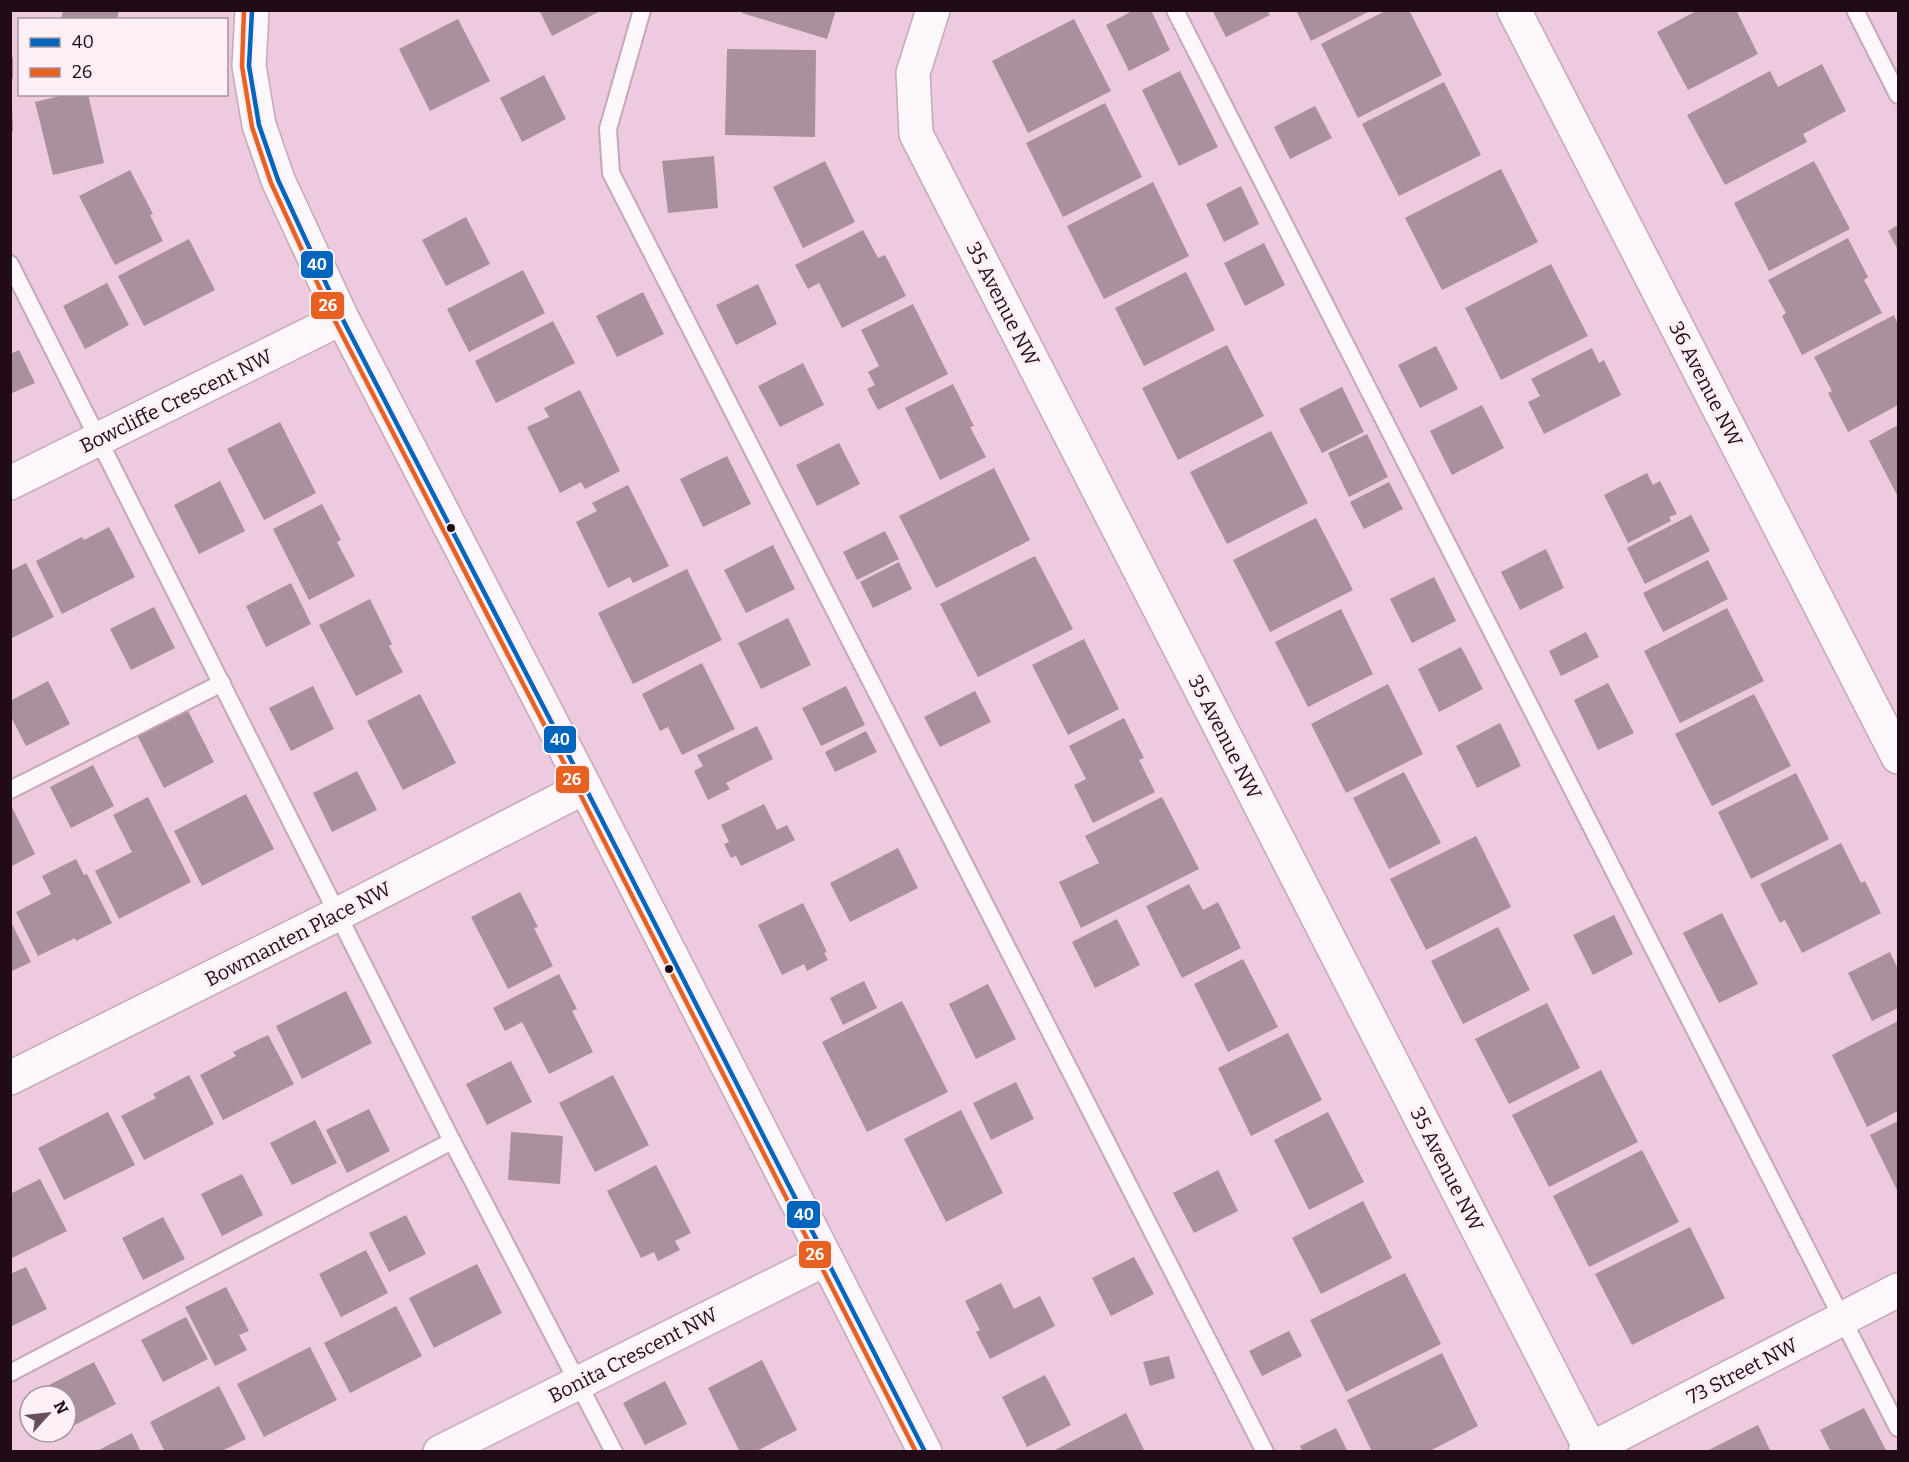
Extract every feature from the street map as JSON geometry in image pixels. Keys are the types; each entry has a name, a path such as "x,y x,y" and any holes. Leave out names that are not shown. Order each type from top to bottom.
{"street":[{"path":"252,10 249,66 259,125 278,180 342,318 926,1452"},
{"name":"35 Avenue NW","path":"933,10 914,73 916,134 1589,1451"},
{"name":"36 Avenue NW","path":"1514,10 1899,757"},
{"name":"Bowcliffe Crescent NW","path":"10,483 342,318"},
{"name":"Bowmanten Place NW","path":"10,1078 585,787"},
{"name":"Bonita Crescent NW","path":"440,1452 826,1259"},
{"name":"73 Street NW","path":"1589,1451 1899,1290"}],"lane":[{"path":"642,10 608,129 611,173 1265,1452"},
{"path":"1175,10 1899,1428"},
{"path":"1856,10 1899,95"},
{"path":"10,264 452,1141 614,1452"},
{"path":"10,790 222,683"},
{"path":"10,1373 452,1141"}],"building":[{"path":"63,10 119,10 117,18 61,18"},
{"path":"539,10 602,10 552,36"},
{"path":"743,10 836,10 827,39 742,13"},
{"path":"1134,10 1151,10 1170,50 1129,71 1106,25"},
{"path":"1212,10 1267,10 1270,15 1226,37"},
{"path":"1296,10 1372,10 1311,41"},
{"path":"1387,10 1409,10 1442,75 1358,118 1321,44"},
{"path":"1698,10 1736,10 1758,54 1688,90 1657,32"},
{"path":"458,19 490,81 430,111 399,49"},
{"path":"1074,19 1111,91 1028,133 992,61"},
{"path":"727,49 816,50 815,137 725,135"},
{"path":"10,57 13,57 13,79 10,79"},
{"path":"1822,64 1846,111 1803,134 1807,142 1725,185 1687,115 1770,71 1778,87"},
{"path":"1180,71 1218,147 1179,166 1142,90"},
{"path":"544,75 566,119 522,142 500,98"},
{"path":"1444,82 1481,155 1399,196 1362,124"},
{"path":"60,96 88,96 104,163 53,175 35,102"},
{"path":"1105,103 1142,177 1063,217 1026,143"},
{"path":"1315,106 1332,138 1290,159 1274,127"},
{"path":"10,107 12,107 13,131 10,131"},
{"path":"714,156 718,208 668,213 662,161"},
{"path":"825,161 855,222 803,248 773,187"},
{"path":"1814,161 1850,229 1769,271 1734,203"},
{"path":"1501,169 1538,242 1442,290 1405,218"},
{"path":"130,170 153,214 150,215 163,241 115,265 79,196"},
{"path":"1153,182 1189,256 1104,299 1067,226"},
{"path":"1241,186 1259,224 1224,242 1206,204"},
{"path":"466,217 490,264 446,286 422,240"},
{"path":"1898,225 1898,250 1888,231"},
{"path":"863,230 878,258 885,255 906,296 842,328 819,283 808,289 795,265"},
{"path":"1848,238 1868,277 1864,280 1882,313 1802,355 1782,316 1786,313 1768,280"},
{"path":"189,239 215,290 144,326 118,276"},
{"path":"1264,243 1285,285 1245,306 1224,263"},
{"path":"1551,264 1588,336 1501,380 1465,308"},
{"path":"523,270 545,313 469,352 447,309"},
{"path":"1186,272 1215,330 1144,366 1115,308"},
{"path":"107,283 129,325 85,349 63,306"},
{"path":"758,284 777,324 736,345 716,305"},
{"path":"643,292 664,334 617,357 596,316"},
{"path":"913,304 948,374 878,410 867,389 875,385 868,372 879,366 861,330"},
{"path":"1894,315 1898,325 1898,405 1848,432 1828,393 1832,391 1814,357"},
{"path":"553,321 575,363 496,403 475,361"},
{"path":"1227,345 1264,416 1178,460 1142,388"},
{"path":"1436,346 1458,389 1420,408 1398,365"},
{"path":"1592,348 1599,363 1604,360 1621,395 1544,434 1528,402 1540,396 1531,379"},
{"path":"19,350 35,383 10,394 10,354"},
{"path":"803,363 824,405 780,427 758,386"},
{"path":"953,384 974,426 970,427 986,457 940,480 905,408"},
{"path":"1342,387 1364,432 1322,453 1299,409"},
{"path":"580,390 620,471 585,489 581,482 560,493 527,427 549,417 544,408"},
{"path":"1482,405 1504,448 1452,475 1430,431"},
{"path":"280,422 316,493 264,520 227,449"},
{"path":"1898,425 1898,497 1869,441"},
{"path":"1271,431 1308,503 1227,544 1190,472"},
{"path":"1367,434 1388,477 1349,497 1328,453"},
{"path":"839,443 860,484 817,506 796,465"},
{"path":"727,456 751,504 703,527 680,479"},
{"path":"994,468 1030,540 936,588 899,516"},
{"path":"1647,473 1653,485 1660,481 1677,514 1669,517 1671,521 1628,543 1604,495"},
{"path":"220,481 245,531 199,554 174,505"},
{"path":"1389,482 1403,509 1364,529 1350,502"},
{"path":"628,485 669,566 633,583 630,577 608,588 576,522 597,511 592,503"},
{"path":"322,504 341,540 337,542 355,576 309,600 273,529"},
{"path":"1691,515 1710,551 1645,584 1627,548"},
{"path":"1316,518 1353,590 1270,632 1233,560"},
{"path":"109,527 135,577 62,614 36,561 82,537 84,540"},
{"path":"885,531 899,559 857,580 843,552"},
{"path":"773,545 795,589 746,613 724,570"},
{"path":"1546,549 1564,588 1520,610 1501,572"},
{"path":"1035,556 1073,629 978,677 940,604"},
{"path":"1708,560 1728,599 1663,632 1643,593"},
{"path":"899,562 912,589 873,608 860,582"},
{"path":"26,563 54,617 10,639 10,571"},
{"path":"687,569 722,640 633,684 598,613"},
{"path":"1434,577 1456,621 1412,643 1390,599"},
{"path":"291,583 311,624 266,647 246,606"},
{"path":"370,599 392,644 389,646 403,672 356,696 319,625"},
{"path":"154,607 175,648 131,670 110,629"},
{"path":"1727,608 1764,681 1680,723 1644,651"},
{"path":"1341,609 1373,674 1308,707 1275,642"},
{"path":"788,618 811,665 761,689 738,643"},
{"path":"1586,632 1599,657 1561,676 1549,651"},
{"path":"1084,639 1119,709 1068,735 1032,665"},
{"path":"1461,647 1483,689 1439,712 1418,669"},
{"path":"702,663 735,729 682,755 668,727 660,731 642,694"},
{"path":"48,681 70,724 26,746 10,715 10,701"},
{"path":"1608,683 1634,733 1598,750 1574,700"},
{"path":"1388,684 1423,754 1346,793 1311,724"},
{"path":"313,686 334,729 291,751 269,708"},
{"path":"846,686 865,725 821,746 802,708"},
{"path":"975,691 991,722 940,747 924,717"},
{"path":"420,694 456,763 403,790 367,721"},
{"path":"1754,694 1791,766 1712,806 1675,734"},
{"path":"185,705 214,762 164,788 135,731"},
{"path":"1124,718 1144,758 1139,760 1155,792 1093,823 1074,785 1086,779 1069,746"},
{"path":"1500,723 1521,766 1477,788 1456,746"},
{"path":"757,726 773,759 726,783 730,789 708,800 694,771 703,766 697,755"},
{"path":"866,731 877,752 835,772 825,752"},
{"path":"93,765 114,806 71,828 50,787"},
{"path":"357,771 377,810 332,832 313,793"},
{"path":"1404,772 1441,843 1389,869 1353,798"},
{"path":"1796,773 1829,839 1751,879 1718,812"},
{"path":"246,794 274,849 202,886 174,831"},
{"path":"148,797 191,882 119,919 95,871 132,852 113,815"},
{"path":"1162,797 1199,869 1081,928 1059,882 1099,863 1085,836"},
{"path":"10,803 35,854 10,867"},
{"path":"764,804 777,830 787,825 795,840 741,866 736,856 731,858 724,844 729,842 721,825"},
{"path":"1476,836 1511,907 1426,950 1390,879"},
{"path":"1841,843 1861,883 1865,881 1881,913 1802,953 1785,920 1780,923 1760,884"},
{"path":"898,848 918,888 850,922 830,883"},
{"path":"76,859 84,875 87,874 112,923 38,956 16,912 51,894 42,876"},
{"path":"1189,884 1203,910 1218,902 1241,948 1182,978 1146,906"},
{"path":"520,892 538,927 534,928 553,966 508,989 471,917"},
{"path":"803,903 827,952 824,953 828,960 807,971 804,964 782,975 758,925"},
{"path":"1722,913 1758,984 1719,1003 1683,933"},
{"path":"1614,915 1633,954 1593,975 1573,935"},
{"path":"1117,919 1140,965 1095,988 1072,942"},
{"path":"10,920 31,962 10,972"},
{"path":"1498,927 1530,990 1463,1024 1431,961"},
{"path":"1890,952 1898,969 1898,1008 1872,1021 1848,973"},
{"path":"1243,959 1278,1027 1228,1052 1194,984"},
{"path":"559,974 577,1009 572,1011 593,1052 549,1074 522,1022 505,1031 493,1008"},
{"path":"864,981 877,1008 843,1025 830,998"},
{"path":"988,984 1016,1039 976,1059 949,1004"},
{"path":"346,991 372,1043 302,1079 276,1026"},
{"path":"902,1001 948,1092 867,1132 822,1042"},
{"path":"1547,1003 1580,1068 1509,1104 1475,1039"},
{"path":"1898,1021 1898,1111 1867,1127 1832,1055"},
{"path":"1288,1033 1322,1100 1251,1136 1218,1068"},
{"path":"268,1035 294,1084 223,1120 200,1075 236,1056 233,1052"},
{"path":"511,1061 532,1102 487,1125 466,1084"},
{"path":"1601,1070 1638,1142 1549,1187 1512,1115"},
{"path":"189,1075 214,1124 144,1160 121,1116 156,1098 153,1094"},
{"path":"613,1075 649,1145 595,1172 559,1103"},
{"path":"1016,1082 1034,1119 991,1140 973,1103"},
{"path":"369,1109 390,1151 347,1173 326,1130"},
{"path":"961,1110 1003,1193 946,1222 904,1139"},
{"path":"108,1112 135,1165 64,1200 38,1148"},
{"path":"1328,1112 1364,1182 1309,1210 1274,1140"},
{"path":"315,1120 337,1163 292,1185 270,1143"},
{"path":"1898,1121 1898,1192 1870,1135"},
{"path":"511,1132 563,1136 560,1184 508,1180"},
{"path":"1642,1150 1679,1222 1589,1267 1553,1196"},
{"path":"656,1165 691,1233 675,1241 680,1250 658,1261 654,1252 641,1258 607,1191"},
{"path":"1218,1170 1238,1211 1194,1233 1173,1193"},
{"path":"242,1174 263,1215 222,1236 201,1194"},
{"path":"40,1179 67,1231 10,1259 10,1194"},
{"path":"1363,1201 1392,1258 1321,1294 1292,1238"},
{"path":"406,1215 426,1254 389,1272 369,1233"},
{"path":"163,1217 185,1259 143,1280 122,1238"},
{"path":"1690,1227 1725,1298 1632,1345 1595,1274"},
{"path":"366,1250 388,1293 341,1317 319,1274"},
{"path":"1134,1257 1154,1294 1111,1316 1092,1278"},
{"path":"477,1264 502,1313 434,1348 409,1298"},
{"path":"26,1267 47,1309 10,1327 10,1274"},
{"path":"1405,1273 1441,1344 1346,1392 1310,1320"},
{"path":"1001,1283 1014,1309 1040,1296 1055,1326 990,1359 976,1332 980,1330 965,1301"},
{"path":"226,1287 249,1331 239,1335 247,1350 215,1366 185,1307"},
{"path":"396,1306 422,1356 350,1393 324,1343"},
{"path":"186,1317 208,1359 163,1382 141,1340"},
{"path":"1289,1331 1302,1356 1262,1376 1249,1351"},
{"path":"310,1347 337,1400 264,1437 237,1384"},
{"path":"1442,1353 1478,1426 1428,1452 1372,1452 1347,1400"},
{"path":"1169,1356 1175,1378 1150,1386 1143,1362"},
{"path":"762,1360 797,1430 755,1452 740,1452 708,1388"},
{"path":"94,1362 116,1404 78,1423 78,1384 51,1384"},
{"path":"1045,1375 1071,1425 1027,1447 1002,1397"},
{"path":"665,1381 687,1424 645,1445 623,1403"},
{"path":"219,1386 246,1439 220,1452 165,1452 150,1422"},
{"path":"1864,1408 1887,1452 1831,1452 1820,1430"},
{"path":"1126,1413 1145,1452 1051,1452"},
{"path":"1758,1425 1771,1452 1705,1452"},
{"path":"1336,1428 1348,1452 1302,1452 1300,1446"},
{"path":"132,1433 141,1452 95,1452"}],"transit line":[{"name":"26","path":"244,10 242,66 252,127 271,183 335,321 578,790 916,1452"},
{"name":"40","path":"252,10 249,66 259,125 278,180 342,318 925,1452"}]}
